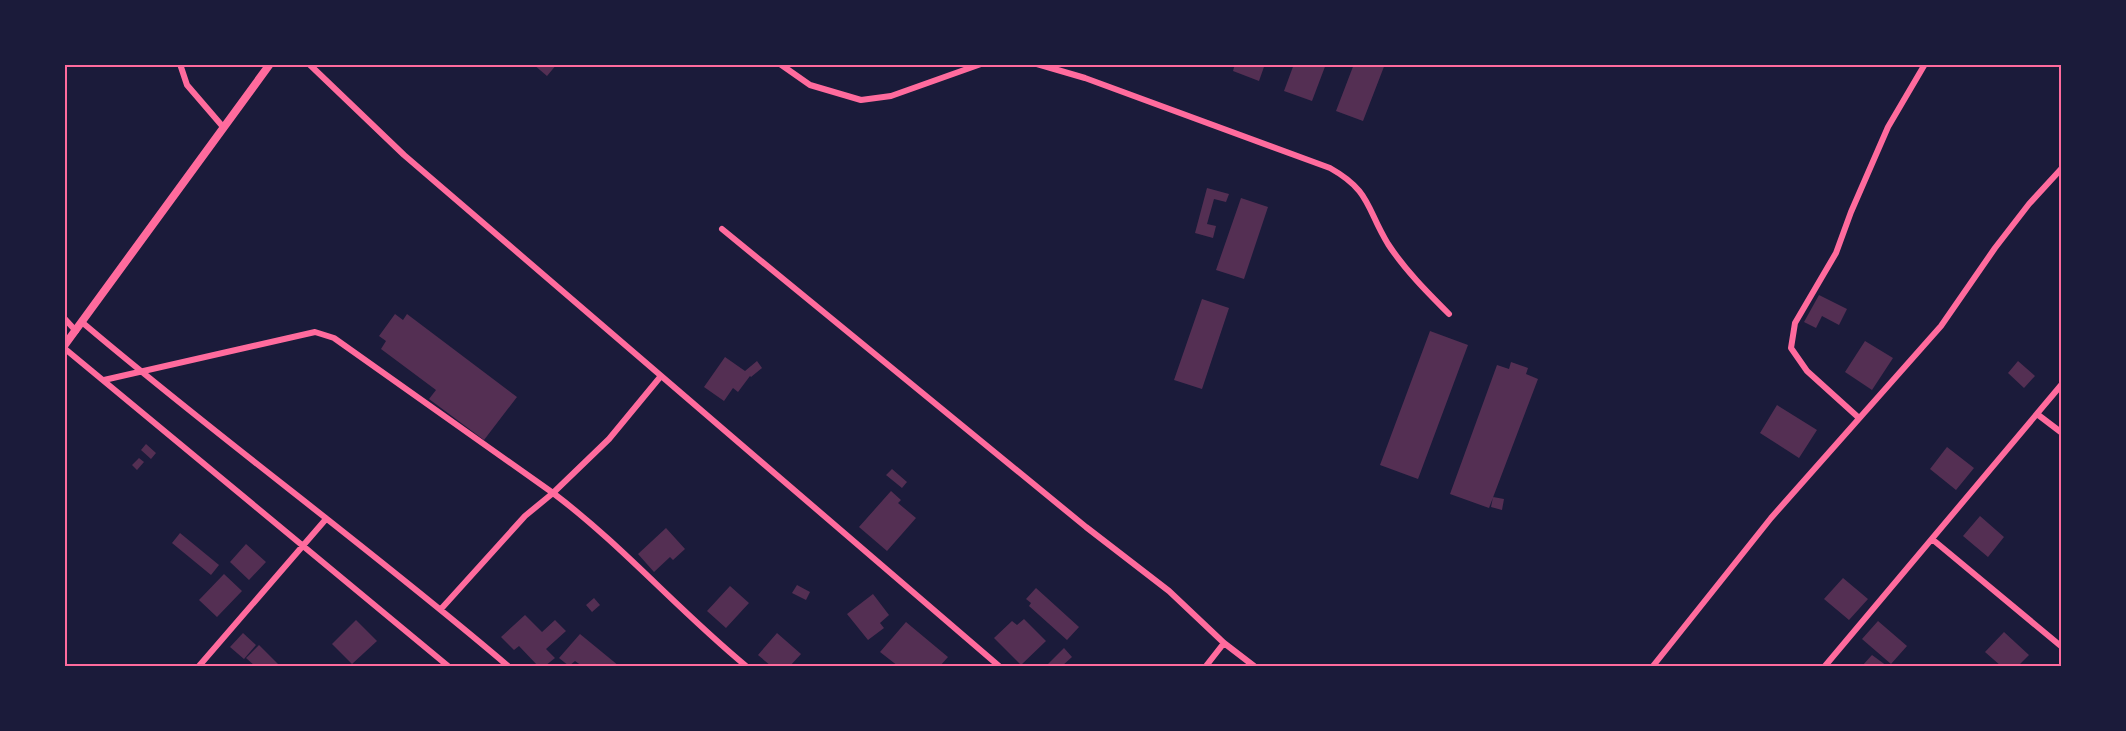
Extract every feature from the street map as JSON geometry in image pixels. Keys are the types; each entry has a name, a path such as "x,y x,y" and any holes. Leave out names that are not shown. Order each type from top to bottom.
{"street":[{"path":"180,64 187,85 224,128"},
{"path":"270,64 64,347 448,666"},
{"path":"309,64 404,155 999,666"},
{"path":"780,64 810,86 861,100 891,96 981,64"},
{"path":"1037,64 1084,78 1330,168 1349,178 1362,192 1388,243 1415,280 1449,314"},
{"path":"1859,418 1807,371 1791,348 1795,323 1836,253 1888,127 1925,64"},
{"path":"1653,666 1771,518 1941,326 1995,248 2061,168"},
{"path":"722,229 1086,527 1169,591 1224,643 1254,666"},
{"path":"64,318 76,331"},
{"path":"82,323 139,371 441,609 508,666"},
{"path":"104,380 315,332 334,338 586,518 714,640 746,666"},
{"path":"441,609 525,516 553,493 609,439 661,376"},
{"path":"1825,666 2061,384"},
{"path":"2037,414 2061,433"},
{"path":"198,666 327,519"},
{"path":"1932,538 2061,647"},
{"path":"1206,666 1224,643"}],"building":[{"path":"533,64 557,64 547,76"},
{"path":"1235,64 1265,64 1259,81 1233,71"},
{"path":"1294,64 1326,64 1312,101 1284,91"},
{"path":"1354,64 1385,64 1363,121 1336,111"},
{"path":"1207,188 1229,194 1226,202 1214,199 1207,224 1216,226 1213,238 1195,233"},
{"path":"1241,198 1268,207 1244,279 1216,270"},
{"path":"1819,295 1847,309 1839,325 1822,316 1816,328 1804,322"},
{"path":"1202,299 1229,308 1202,389 1174,380"},
{"path":"395,314 403,320 407,314 517,397 484,440 429,399 436,390 381,349 386,341 379,336"},
{"path":"1430,331 1468,345 1418,479 1380,465"},
{"path":"1865,341 1893,358 1872,390 1845,372"},
{"path":"725,357 745,371 757,361 762,368 750,376 738,392 733,388 724,401 704,387"},
{"path":"2018,361 2035,376 2024,388 2008,373"},
{"path":"1511,362 1528,368 1526,374 1538,379 1489,508 1450,494 1497,365 1509,369"},
{"path":"1777,405 1817,430 1799,458 1760,433"},
{"path":"146,444 156,453 151,459 141,450"},
{"path":"1947,447 1974,468 1956,490 1930,469"},
{"path":"139,458 144,462 137,470 132,465"},
{"path":"892,469 907,482 902,488 886,475"},
{"path":"891,491 901,500 898,503 916,518 887,551 859,527"},
{"path":"1493,497 1504,499 1502,510 1491,507"},
{"path":"1980,516 2004,537 1988,557 1963,536"},
{"path":"666,528 685,549 673,560 670,557 654,572 638,554"},
{"path":"180,533 219,565 211,575 172,543"},
{"path":"246,544 266,562 249,580 230,562"},
{"path":"224,574 242,591 217,617 199,600"},
{"path":"1843,578 1868,599 1849,620 1824,599"},
{"path":"797,585 810,592 806,600 792,593"},
{"path":"730,586 749,603 726,628 707,611"},
{"path":"1036,588 1079,627 1067,640 1029,606 1031,603 1026,599"},
{"path":"873,594 889,615 880,623 884,628 868,640 847,614"},
{"path":"594,598 600,605 592,612 586,605"},
{"path":"525,615 542,632 555,620 566,631 546,649 555,658 545,666 538,666 519,646 514,650 501,637"},
{"path":"1024,619 1046,641 1021,665 994,638 1012,621 1017,625"},
{"path":"356,620 377,641 352,664 332,644"},
{"path":"1878,621 1907,646 1891,664 1862,639"},
{"path":"906,622 948,657 940,666 898,666 880,652"},
{"path":"2004,632 2029,655 2018,666 2001,666 1985,652"},
{"path":"243,633 256,645 244,659 230,647"},
{"path":"777,633 801,654 790,666 771,666 758,655"},
{"path":"580,634 619,666 582,666 575,661 569,666 559,658"},
{"path":"259,645 280,666 255,666 246,658"},
{"path":"1064,648 1072,657 1062,666 1046,666"},
{"path":"1872,655 1887,666 1862,666"}]}
